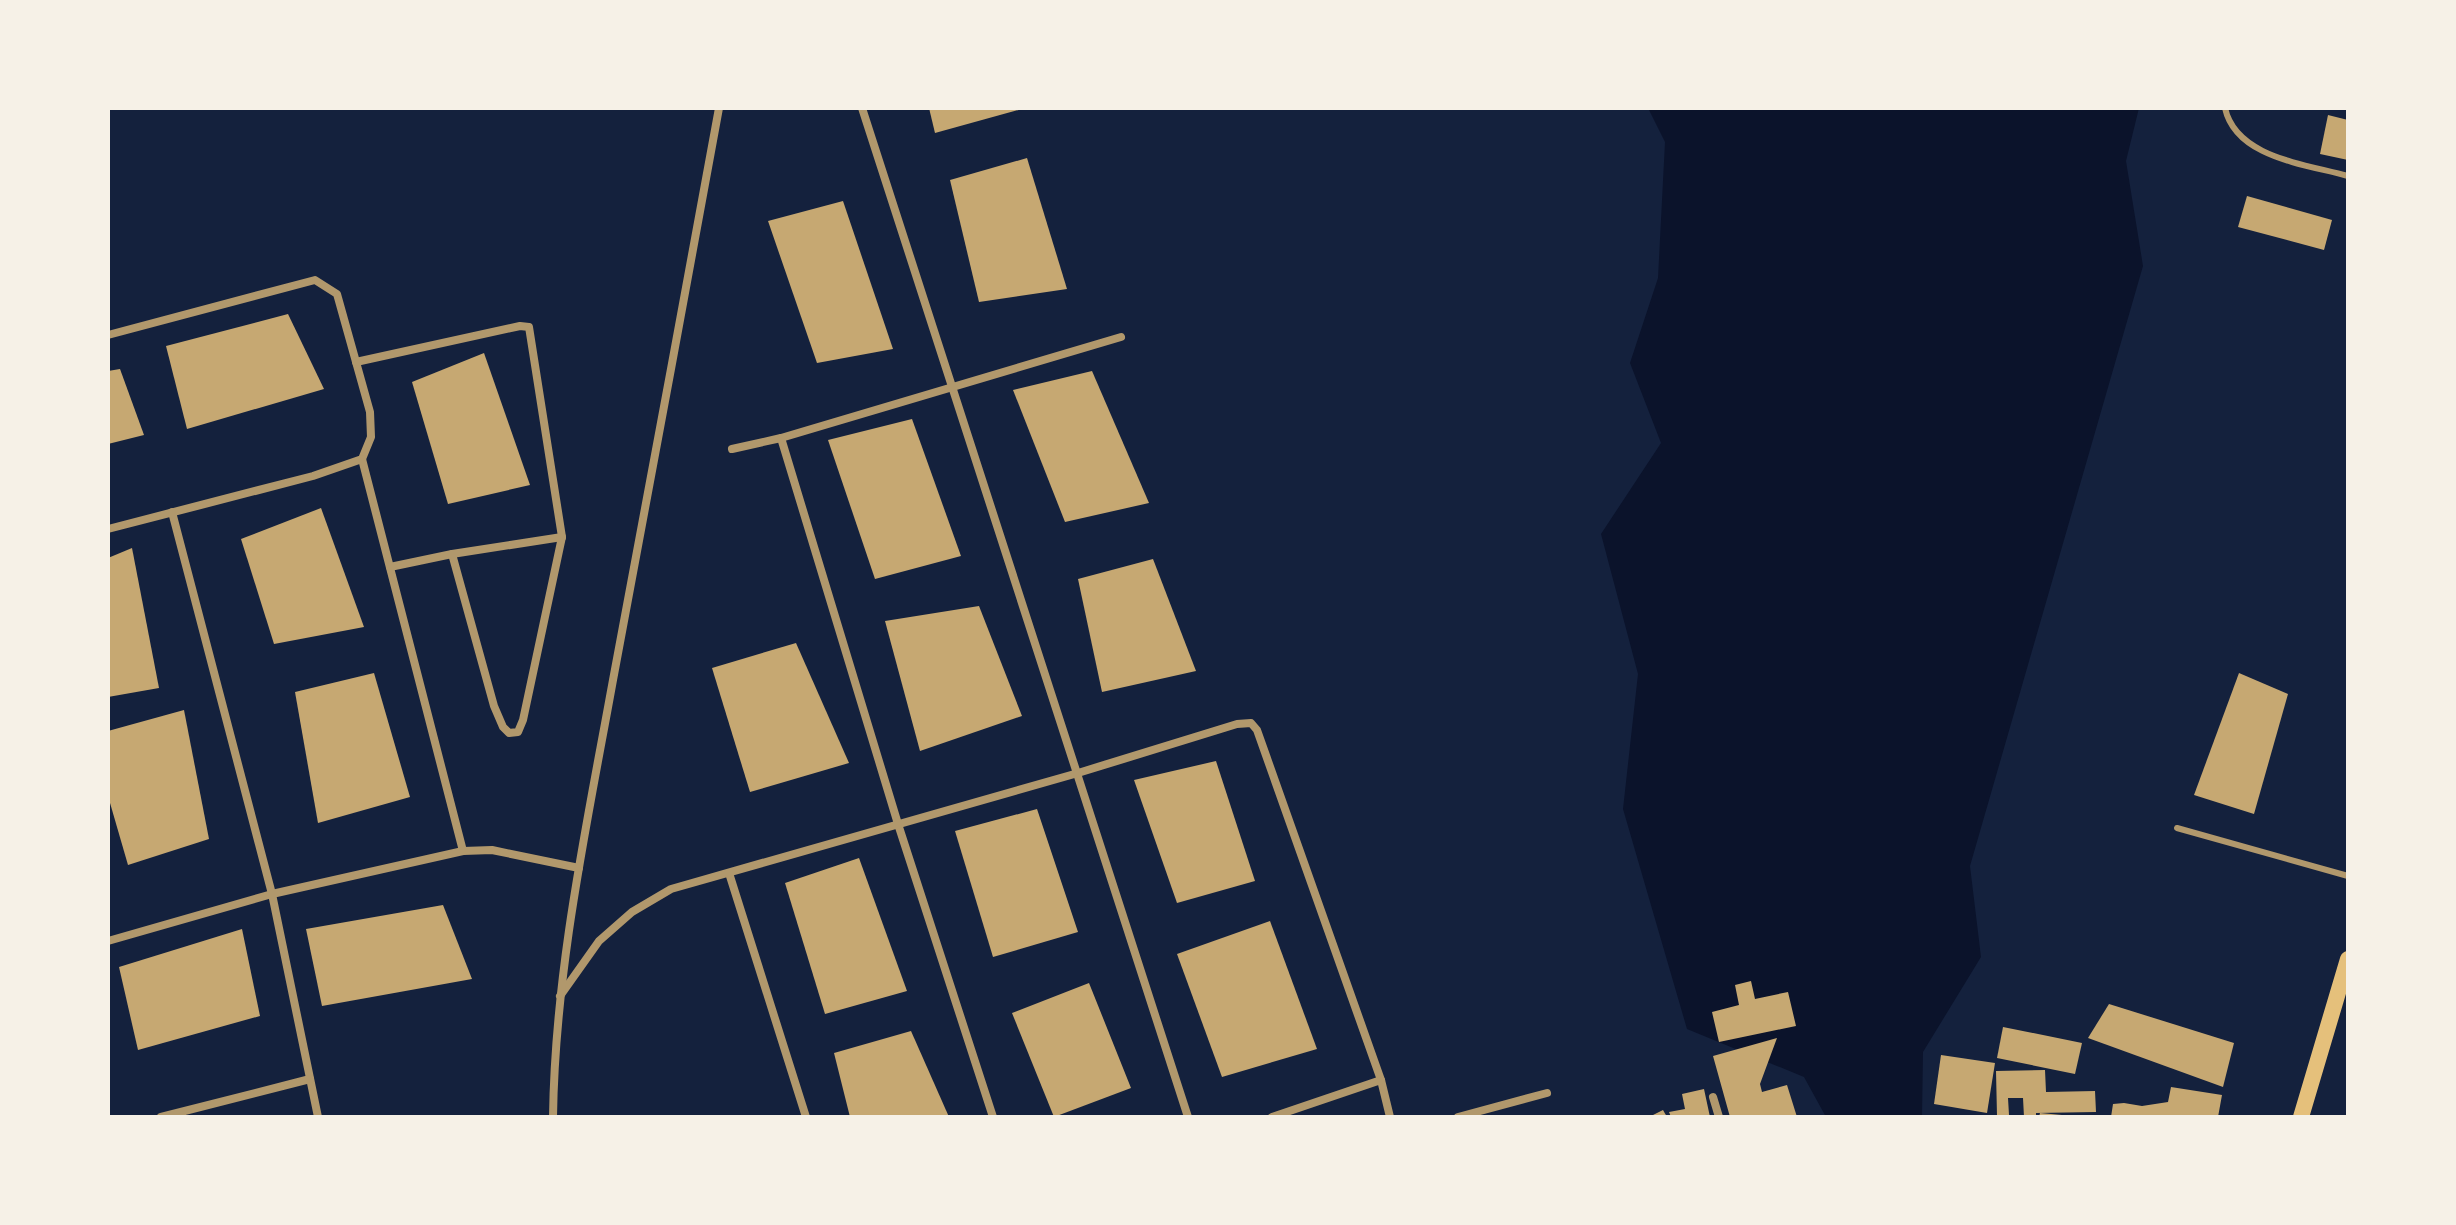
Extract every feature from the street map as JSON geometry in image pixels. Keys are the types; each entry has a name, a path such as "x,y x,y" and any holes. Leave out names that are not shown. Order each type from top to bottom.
{"main road":[{"path":"2301,1117 2348,959"}],"street":[{"path":"553,1117 553,1059 579,868 719,108"},
{"path":"862,108 1188,1117"},
{"path":"108,335 315,280 337,294 370,412 371,437 362,459 463,851"},
{"path":"356,362 520,326 529,327 562,537 518,732 509,733 503,727 494,706 452,554"},
{"path":"732,449 781,438 1121,337"},
{"path":"781,438 898,824 993,1117"},
{"path":"108,529 313,476 362,459"},
{"path":"172,512 272,894 318,1117"},
{"path":"390,567 562,537"},
{"path":"560,996 599,941 632,912 671,889 1078,773 1237,724 1251,723 1257,730 1381,1080 1390,1117"},
{"path":"108,941 272,894 463,851 492,850 579,868"},
{"path":"729,873 806,1117"},
{"path":"161,1117 310,1079"},
{"path":"1272,1117 1381,1080"},
{"path":"1458,1117 1547,1093"},
{"path":"1713,1097 1719,1117"}],"lane":[{"path":"2225,108 2243,141 2258,151 2348,176"},
{"path":"2177,828 2348,876"}],"water":[{"path":"1648,108 2139,108 2126,161 2143,266 1970,866 1981,957 1923,1052 1922,1117 1826,1117 1804,1077 1687,1029 1623,809 1638,674 1601,534 1661,443 1630,363 1658,278 1665,142"}],"building":[{"path":"929,108 1022,108 1022,109 935,133"},
{"path":"2328,115 2348,120 2348,160 2320,154"},
{"path":"1027,158 1067,289 979,302 950,180"},
{"path":"2247,196 2332,220 2324,250 2238,227"},
{"path":"843,201 893,349 817,363 768,221"},
{"path":"288,314 324,389 187,429 166,346"},
{"path":"484,353 530,485 448,504 412,382"},
{"path":"120,369 144,435 108,444 108,371"},
{"path":"1092,371 1149,503 1065,522 1013,390"},
{"path":"912,419 961,556 875,579 828,440"},
{"path":"321,508 364,627 274,644 241,539"},
{"path":"132,548 159,688 108,697 108,558"},
{"path":"1153,559 1196,671 1102,692 1078,579"},
{"path":"979,606 1022,716 920,751 885,621"},
{"path":"796,643 849,763 750,792 712,668"},
{"path":"374,673 410,797 318,823 295,692"},
{"path":"2239,673 2288,694 2254,814 2194,795"},
{"path":"184,710 209,839 128,865 108,796 108,731"},
{"path":"1216,761 1255,881 1177,903 1134,780"},
{"path":"1037,809 1078,932 993,957 955,831"},
{"path":"859,858 907,991 825,1014 785,883"},
{"path":"443,905 472,979 322,1006 306,929"},
{"path":"1270,921 1317,1049 1222,1077 1177,954"},
{"path":"242,929 260,1016 138,1050 119,967"},
{"path":"1751,981 1755,999 1788,992 1796,1026 1719,1042 1712,1012 1739,1005 1735,985"},
{"path":"1089,983 1131,1088 1054,1117 1012,1013"},
{"path":"2109,1004 2234,1043 2223,1087 2088,1038"},
{"path":"2003,1027 2082,1043 2075,1074 1997,1058"},
{"path":"911,1031 949,1117 850,1117 834,1053"},
{"path":"1777,1038 1760,1084 1762,1092 1787,1085 1797,1117 1730,1117 1713,1056"},
{"path":"1941,1055 1995,1063 1987,1113 1934,1104"},
{"path":"2045,1070 2046,1092 2095,1091 2096,1112 2036,1113 2036,1117 2024,1117 2023,1098 2008,1098 2009,1115 1997,1116 1996,1071"},
{"path":"2171,1087 2222,1095 2218,1117 2111,1117 2113,1104 2142,1106 2168,1102"},
{"path":"1704,1089 1710,1117 1671,1117 1669,1112 1685,1109 1682,1094"},
{"path":"1663,1110 1667,1117 1649,1117"},
{"path":"2040,1113 2062,1115 2062,1117 2039,1117"}]}
